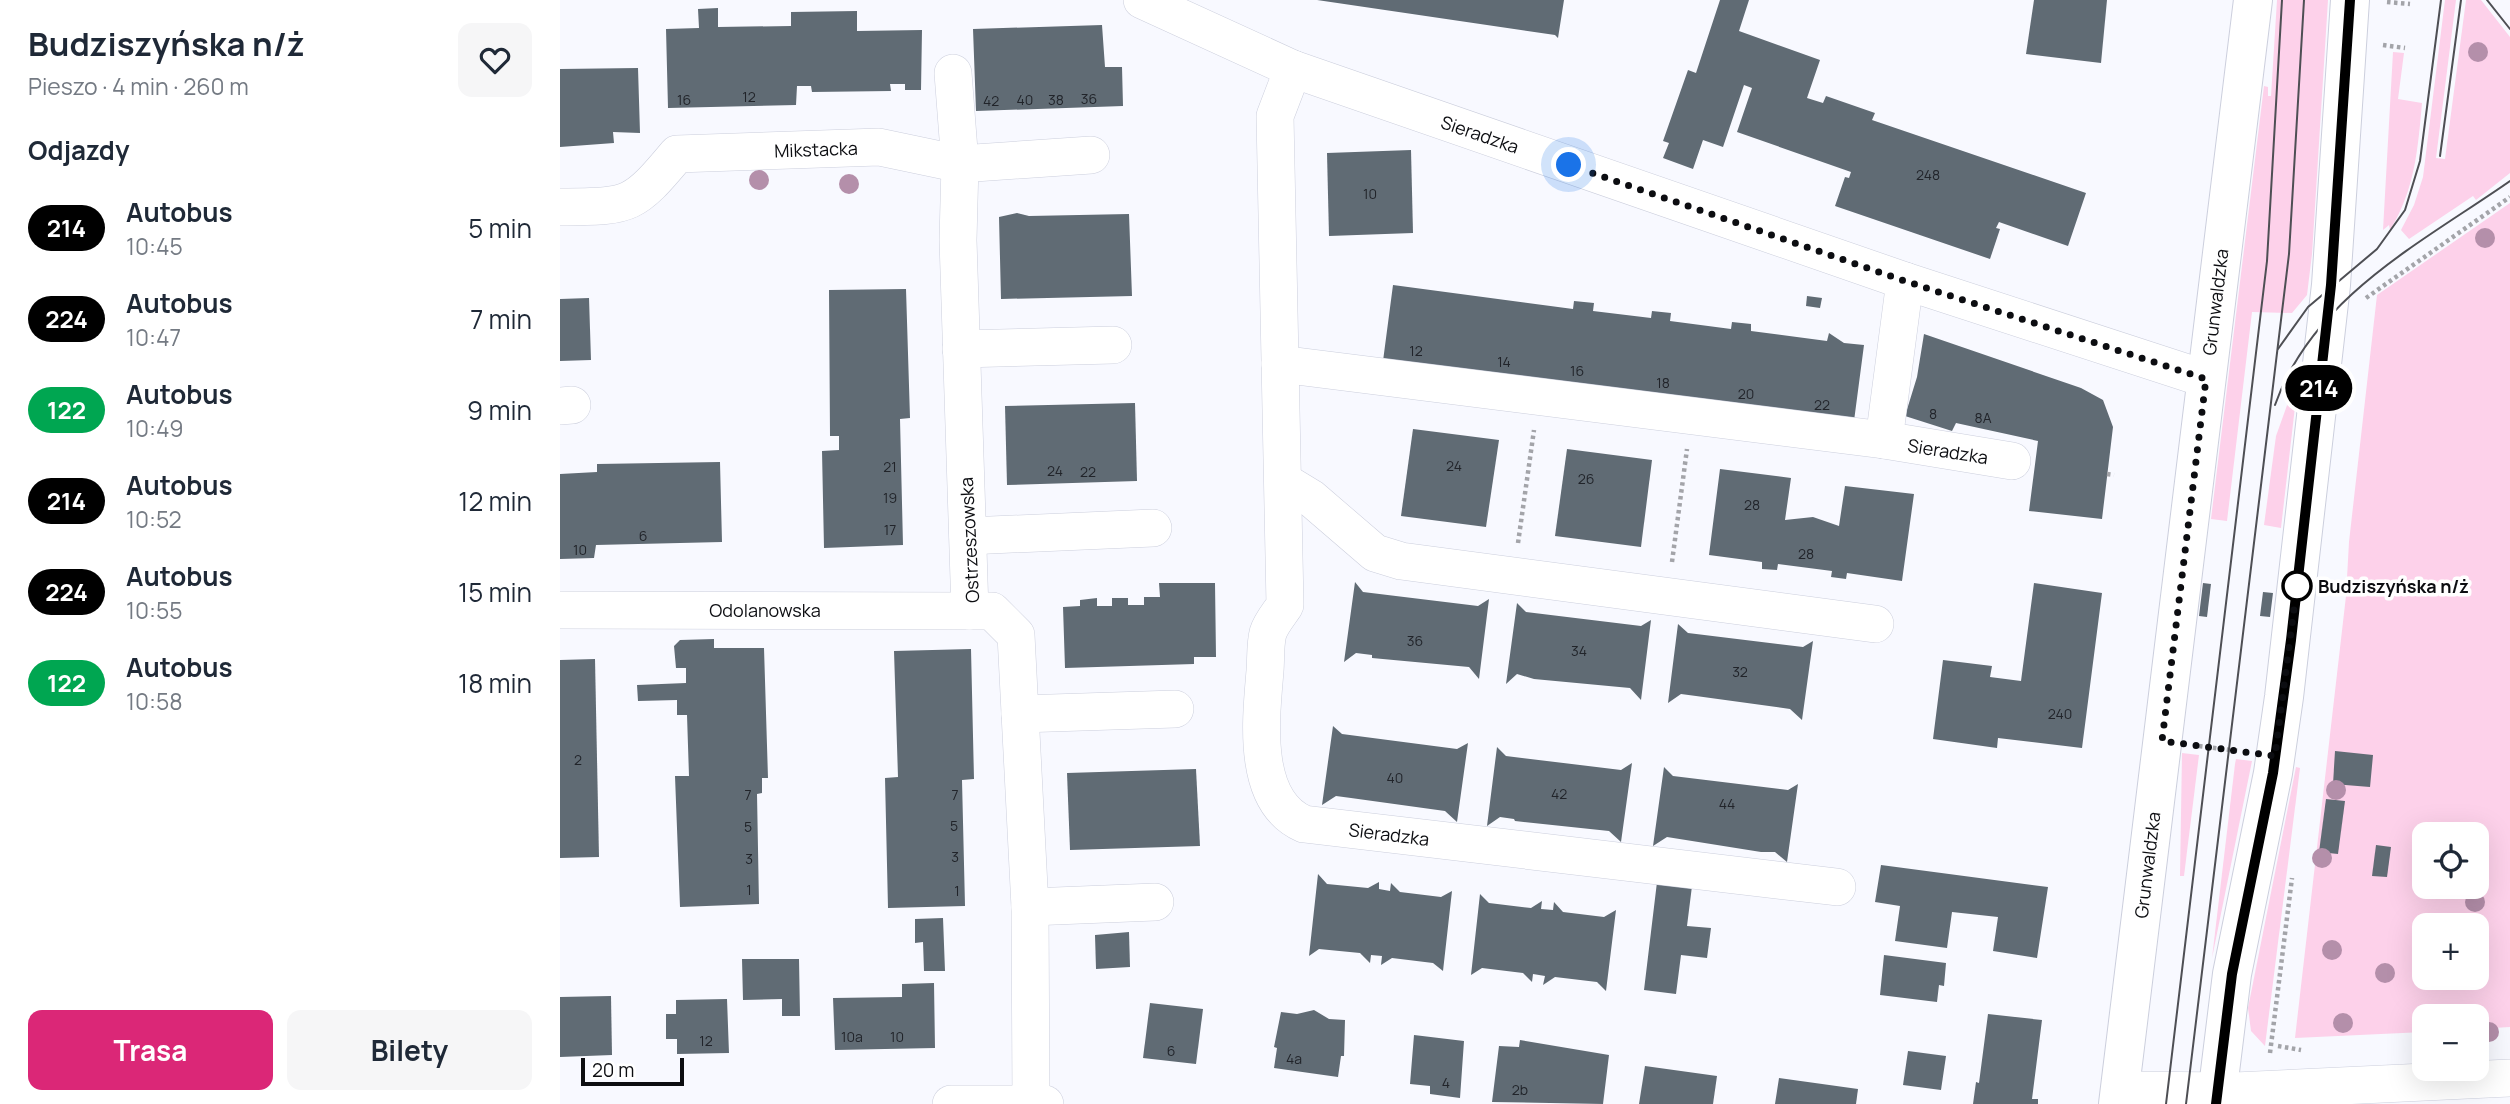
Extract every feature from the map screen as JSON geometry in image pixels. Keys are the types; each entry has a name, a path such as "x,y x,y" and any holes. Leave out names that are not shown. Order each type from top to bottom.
{"street":[{"name":"Sieradzka","path":"1142,0 1293,69 1905,281 2206,379"},
{"name":"Grunwaldzka","path":"2119,1097 2253,0"},
{"path":"2216,1098 2232,974 2275,756 2367,1"},
{"name":"Sieradzka","path":"1293,69 1275,116 1285,605 1268,632 1262,703 1265,770 1281,809 1292,819 1304,824 1837,887"},
{"name":"Ostrzeszowska","path":"953,73 960,164 958,240 970,611 992,611 1016,635 1038,1103"},
{"name":"Mikstacka","path":"560,207 615,206 644,193 677,154 879,147 960,164 1091,155"},
{"name":"Sieradzka","path":"1884,440 1905,281"},
{"path":"961,349 1114,345"},
{"name":"Sieradzka","path":"1280,364 1884,440 2012,461"},
{"path":"1283,481 1311,498 1375,553 1401,561 1875,624"},
{"path":"968,536 1153,528"},
{"name":"Odolanowska","path":"560,610 970,611"},
{"path":"1020,714 1175,709"},
{"path":"1030,907 1155,902"},
{"path":"2119,1097 2216,1098 2266,1089 2510,1078"},
{"path":"951,1104 1038,1103"}],"path":[{"path":"2367,1 2410,4"},
{"path":"2382,45 2405,48"},
{"path":"2365,298 2510,197"},
{"path":"1517,553 1535,425"},
{"path":"1671,573 1687,444"},
{"path":"2106,474 2114,475"},
{"path":"2162,741 2275,756"},
{"path":"2266,1089 2293,871"}],"shaded area":[{"path":"2277,0 2328,0 2312,254 2307,295 2292,313 2252,312 2227,521 2211,519 2264,86 2268,87 2268,96 2271,96"},
{"path":"2445,0 2456,0 2436,158 2445,159 2466,0 2481,0 2510,37 2510,173 2476,200 2473,196 2409,239 2401,230 2414,205 2423,177"},
{"path":"2393,52 2404,53 2398,99 2422,103 2417,152 2410,184 2390,230 2389,225 2383,230"},
{"path":"2510,203 2510,1027 2489,1028 2489,1004 2412,1004 2412,1033 2295,1038 2346,596 2349,542 2377,295"},
{"path":"2299,372 2281,528 2264,525 2276,436"},
{"path":"2182,753 2199,755 2184,876 2180,876"},
{"path":"2236,759 2252,761 2212,958 2235,764"},
{"path":"2296,767 2300,768 2265,1046 2251,1031 2248,1008"}],"building":[{"path":"1317,0 1564,0 1558,38 1555,35"},
{"path":"1720,0 1749,0 1739,31 1820,60 1807,98 1823,103 1826,96 1875,113 1872,120 2086,193 2068,246 1999,222 1996,228 2000,229 1990,259 1835,206 1845,177 1849,178 1851,172 1737,132 1752,88 1744,85 1723,147 1703,140 1693,169 1663,158 1669,143 1663,141 1688,70 1696,73"},
{"path":"2034,0 2107,0 2101,63 2026,54"},
{"path":"718,8 718,27 791,26 791,12 857,11 857,31 922,30 921,90 905,90 905,84 890,84 891,91 812,92 811,86 797,86 796,105 668,108 666,29 699,28 698,9"},
{"path":"1102,25 1105,67 1122,67 1123,106 976,111 973,29"},
{"path":"638,68 640,133 613,132 614,143 560,147 560,69"},
{"path":"1411,150 1413,233 1329,236 1327,153"},
{"path":"1017,213 1029,216 1129,214 1132,296 1001,299 999,217"},
{"path":"1393,285 1573,309 1574,301 1594,303 1593,311 1651,318 1652,311 1671,313 1670,321 1731,329 1732,322 1751,324 1751,331 1827,341 1829,333 1844,343 1864,345 1854,421 1383,361"},
{"path":"906,289 910,418 900,419 903,545 824,548 822,451 839,450 839,436 830,436 829,290"},
{"path":"1807,296 1822,298 1820,308 1806,306"},
{"path":"589,298 591,360 560,361 560,299"},
{"path":"1924,334 2081,388 2103,400 2113,427 2102,519 2029,511 2038,441 1956,423 1952,431 1905,416 1917,377"},
{"path":"1135,403 1137,481 1007,485 1005,406"},
{"path":"1413,429 1499,440 1486,527 1401,516"},
{"path":"1567,449 1652,460 1641,547 1555,536"},
{"path":"720,462 722,542 596,545 594,558 560,559 560,474 597,472 597,464"},
{"path":"1720,469 1791,478 1785,520 1813,517 1839,526 1845,486 1914,494 1902,581 1847,573 1846,579 1831,577 1832,571 1778,564 1777,570 1762,569 1762,562 1709,555"},
{"path":"1355,582 1363,592 1478,606 1489,599 1479,679 1469,667 1372,658 1372,655 1356,653 1344,662"},
{"path":"1159,583 1215,583 1216,657 1194,657 1194,664 1065,668 1063,607 1080,606 1080,600 1097,598 1097,606 1112,606 1112,598 1128,598 1128,605 1144,605 1144,597 1160,597"},
{"path":"2034,583 2102,593 2082,748 1998,738 1997,748 1933,739 1943,660 1992,666 1990,677 2021,681"},
{"path":"2203,583 2211,584 2207,617 2199,616"},
{"path":"2263,592 2273,593 2270,617 2260,616"},
{"path":"1517,603 1526,612 1641,626 1651,620 1641,700 1630,688 1534,679 1517,674 1506,684"},
{"path":"1678,624 1688,633 1803,647 1813,641 1802,720 1790,709 1681,694 1668,703"},
{"path":"714,639 714,648 764,648 768,778 762,778 762,793 757,794 759,904 680,907 675,776 689,776 687,715 677,715 677,700 638,701 637,685 686,683 686,668 676,668 674,646 680,640"},
{"path":"971,649 974,779 962,780 965,906 888,908 885,778 898,777 894,651"},
{"path":"595,659 599,857 560,858 560,660"},
{"path":"1333,726 1342,734 1457,749 1468,743 1457,822 1445,811 1336,796 1322,805"},
{"path":"1497,747 1506,756 1621,770 1632,763 1621,842 1609,831 1500,817 1487,826"},
{"path":"2335,751 2373,755 2370,787 2333,784"},
{"path":"1664,767 1673,776 1788,790 1798,784 1787,862 1775,852 1667,837 1653,846"},
{"path":"1196,769 1200,846 1070,850 1067,773"},
{"path":"2326,799 2345,801 2338,854 2319,852"},
{"path":"2376,845 2391,847 2387,877 2372,876"},
{"path":"1881,865 2048,887 2037,958 1993,951 1998,917 1952,912 1947,948 1895,941 1900,906 1875,902"},
{"path":"1318,874 1327,884 1368,888 1379,882 1379,889 1390,891 1391,883 1400,892 1441,897 1452,891 1443,971 1433,963 1392,958 1381,965 1382,956 1371,955 1370,963 1360,953 1319,949 1309,956"},
{"path":"1657,882 1692,886 1687,926 1711,928 1707,958 1681,955 1676,994 1644,990"},
{"path":"1480,894 1489,903 1531,908 1542,901 1541,909 1553,910 1554,902 1563,912 1604,917 1616,910 1606,991 1597,982 1555,977 1543,985 1545,976 1533,974 1532,982 1523,973 1482,968 1471,975"},
{"path":"943,918 945,971 924,971 923,942 915,943 915,919"},
{"path":"1129,932 1130,967 1096,969 1095,935"},
{"path":"1884,955 1946,963 1944,986 1939,985 1937,1002 1880,995"},
{"path":"742,959 799,959 800,1016 782,1016 782,999 743,1000"},
{"path":"934,983 935,1048 835,1050 833,998 902,997 902,984"},
{"path":"611,996 612,1055 560,1057 560,997"},
{"path":"727,999 729,1053 677,1054 677,1039 666,1039 666,1014 676,1014 676,1000"},
{"path":"1150,1003 1203,1009 1196,1064 1143,1058"},
{"path":"1314,1010 1329,1019 1345,1020 1344,1056 1341,1056 1338,1077 1274,1068 1277,1048 1274,1047 1281,1012 1297,1014"},
{"path":"1988,1014 2042,1020 2032,1099 2038,1099 2038,1104 1973,1104 1976,1082 1979,1083"},
{"path":"1414,1035 1464,1041 1460,1098 1430,1094 1430,1086 1410,1084"},
{"path":"1520,1040 1609,1055 1603,1104 1492,1102 1499,1046 1519,1047"},
{"path":"1908,1051 1946,1056 1941,1090 1903,1085"},
{"path":"1645,1066 1717,1076 1713,1104 1639,1104"},
{"path":"1779,1078 1858,1089 1856,1104 1775,1104"}],"tram line":[{"path":"2166,1104 2267,261 2282,0"},
{"path":"2186,1104 2289,254 2304,0"},
{"path":"2278,349 2308,307 2377,249 2405,210 2420,161 2441,0"},
{"path":"2440,156 2461,0"},
{"path":"2487,0 2510,29"},
{"path":"2275,405 2292,367 2315,333 2343,303 2407,251 2510,181"}],"bus line":[{"name":"214","path":"2216,1104 2224,1022 2249,884 2273,773 2291,640 2331,285 2350,0"}],"place":[{"name":"Budziszyńska n/ż","path":"2297,586"}],"route":[{"path":"1569,165 1905,281 2206,379 2162,741 2275,756 2297,586"}]}
